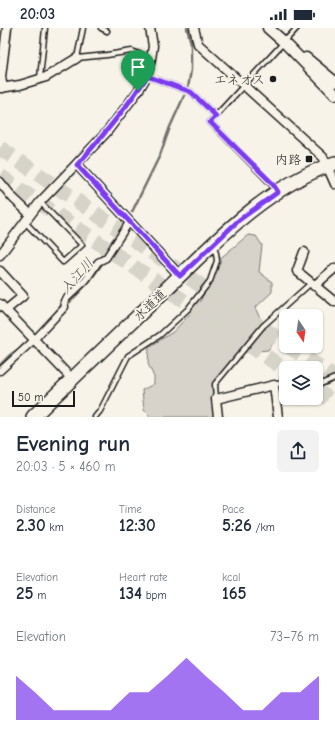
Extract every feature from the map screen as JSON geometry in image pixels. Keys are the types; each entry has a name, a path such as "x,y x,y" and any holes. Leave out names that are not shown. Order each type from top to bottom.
{"main road":[{"name":"水道道","path":"33,417 239,220 278,192 308,174 331,164"}],"street":[{"path":"7,28 1,88 20,85 51,74 77,58"},
{"path":"0,255 40,202 106,133 138,91 147,76 153,46 150,28"},
{"path":"194,28 198,44 331,164 335,184"},
{"path":"268,28 284,42 335,94"},
{"path":"284,42 317,66 335,82"},
{"path":"77,165 180,276"},
{"path":"0,182 13,198 30,214"},
{"path":"0,371 34,340 86,280 98,262 106,258 130,221"},
{"path":"304,252 297,271 335,302"},
{"path":"312,284 335,268"},
{"path":"0,271 23,296 6,310"},
{"path":"0,304 72,379"},
{"path":"218,417 216,399 274,385 278,417"}],"lane":[{"path":"40,78 45,28"},
{"path":"82,28 77,58 132,51 142,54"},
{"path":"101,28 107,31"},
{"path":"278,192 272,183 210,122 297,28"},
{"path":"147,76 191,92 216,116"},
{"path":"25,222 63,262 82,245 40,202"},
{"path":"95,417 100,411 128,356 160,335 188,309 210,281 217,261 213,245"},
{"path":"216,399 215,384 247,344 263,326 312,284"},
{"path":"323,383 335,378"},
{"path":"274,385 279,384"}],"shaded area":[{"path":"248,235 256,236 262,245 259,272 272,282 272,292 255,308 273,343 268,350 246,352 232,359 212,386 215,417 151,417 144,410 142,390 154,384 154,377 148,364 149,347 173,332 199,304 213,274 217,261"}],"waterway":[{"name":"入江川","path":"187,28 191,43 191,70 188,88"},
{"name":"入江川","path":"132,212 160,155 170,127 184,96"},
{"name":"入江川","path":"48,321 61,306 70,302 89,282 102,264 102,255 123,226"},
{"name":"入江川","path":"0,365 10,355 25,344"}],"tunnel":[{"path":"0,148 279,339"},
{"path":"0,176 279,365"},
{"path":"299,353 335,377"},
{"path":"323,395 335,403"}],"place":[{"name":"エネオス","path":"273,79"},
{"name":"内路","path":"309,159"}],"route":[{"path":"147,76 191,92 216,116 210,122 272,183 278,192 239,220 180,276 77,165 106,133 138,91 147,76"}]}
